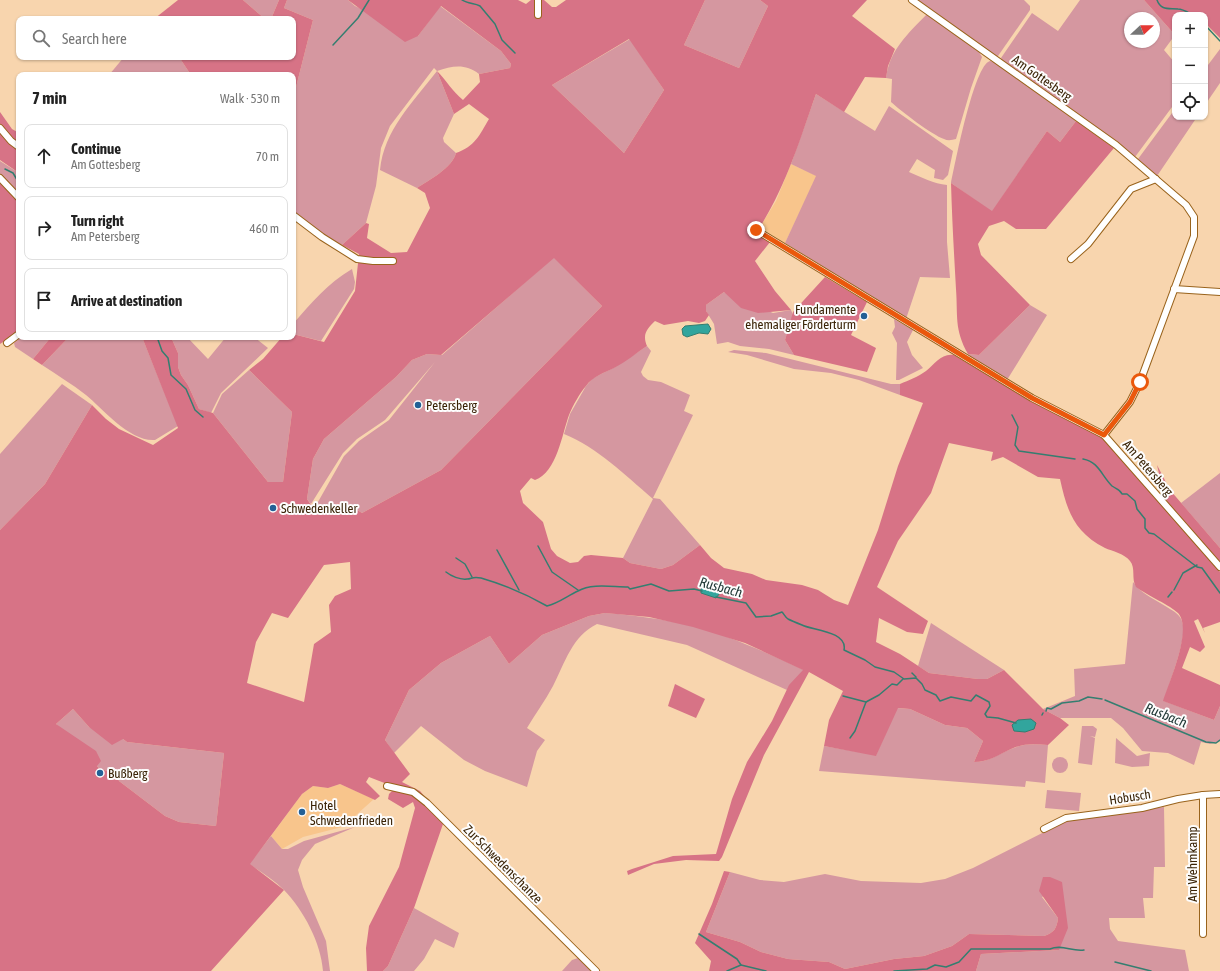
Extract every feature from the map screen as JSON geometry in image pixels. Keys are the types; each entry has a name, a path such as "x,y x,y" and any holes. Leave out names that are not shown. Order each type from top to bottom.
{"street":[{"path":"538,0 538,15"},
{"name":"Am Gottesberg","path":"912,0 1076,115 1116,145 1186,205 1191,212 1195,223 1194,236 1135,392 1130,402 1104,435"},
{"path":"0,128 16,145"},
{"path":"0,178 16,195"},
{"path":"1071,259 1088,244 1131,189 1156,179"},
{"path":"296,217 322,237 343,248 357,259 393,261"},
{"name":"Am Petersberg","path":"756,230 1032,398 1104,435 1220,567"},
{"path":"1174,289 1220,292"},
{"path":"7,343 16,336"},
{"name":"Zur Schwedenschanze","path":"387,786 418,795 596,971"},
{"name":"Hobusch","path":"1044,829 1066,818 1142,808 1178,799 1220,794"},
{"name":"Am Wehmkamp","path":"1203,795 1203,934"}],"shaded area":[{"path":"178,0 243,0 262,16 158,16"},
{"path":"243,0 279,0 272,16 262,16"},
{"path":"279,0 287,0 284,8 313,20 296,87 296,72 189,72 181,60 296,60 296,16 272,16"},
{"path":"287,0 348,0 355,6 418,36 440,6 501,51 511,64 510,68 479,74 469,68 458,66 437,71 434,68 390,126 381,148 376,186 366,223 342,245 320,233 296,214 296,87 313,20 284,8"},
{"path":"348,0 518,0 526,4 531,0 544,0 552,7 556,7 566,0 705,0 684,45 739,68 768,6 760,0 867,0 852,16 895,49 888,66 886,78 865,77 844,112 816,94 783,183 756,233 770,242 755,261 775,291 791,310 758,313 741,308 724,292 706,305 706,311 709,315 705,321 699,323 688,321 664,325 655,321 645,335 647,346 618,366 595,377 584,389 571,411 558,452 549,469 535,480 531,478 520,491 523,503 543,522 551,549 557,556 570,563 578,562 584,556 591,555 623,558 630,563 661,569 673,565 700,545 711,558 724,568 752,574 766,580 802,585 818,590 834,600 848,605 878,530 898,466 923,403 900,395 900,384 923,373 942,357 954,355 1040,406 1105,440 1220,572 1220,622 1203,628 1205,633 1198,619 1194,621 1205,647 1200,652 1190,647 1182,668 1220,685 1220,706 1214,720 1163,701 1178,656 1183,631 1182,621 1175,610 1136,587 1133,567 1128,559 1094,542 1079,528 1069,511 1060,479 1038,477 1003,457 991,461 993,452 949,443 931,493 898,541 877,587 928,621 923,634 907,632 879,618 876,642 900,654 929,673 987,679 1004,670 1043,709 1060,718 1069,725 1048,745 1034,744 1020,746 998,756 979,762 974,762 983,741 967,728 945,725 910,709 898,708 876,756 824,746 829,720 843,691 809,672 764,755 719,861 686,860 654,864 628,875 627,871 673,856 716,854 732,799 747,762 772,721 789,685 803,670 745,643 693,627 649,617 605,613 589,616 542,635 509,664 490,636 441,663 409,690 385,740 410,774 402,782 420,791 431,804 427,807 443,824 414,908 388,966 383,971 367,971 366,948 369,926 399,867 415,808 413,802 403,808 388,799 389,794 393,790 387,784 369,777 366,782 380,796 375,800 340,784 328,788 313,786 302,794 250,864 284,890 211,971 0,971 0,530 45,484 92,405 119,429 153,445 178,428 143,340 172,340 178,353 178,367 181,375 188,385 199,409 213,413 268,482 283,482 292,412 249,370 263,359 279,340 296,340 296,335 324,342 355,291 359,254 342,245 366,223 369,224 367,238 391,253 407,252 430,208 425,193 417,188 445,168 454,158 456,153 472,144 489,119 469,104 454,114 437,71 463,100 480,82 479,74 510,68 511,64 501,51 441,6 418,36 405,42","holes":["629,39 664,90 624,153 552,85","554,258 602,306 441,470 362,513 345,502 314,509 307,499 313,459 324,439 396,377 412,360 427,354 441,355","350,562 351,589 335,596 329,605 331,632 314,644 304,702 247,683 256,642 272,613 288,618 324,565","73,709 89,727 112,745 123,739 127,742 224,753 216,826 179,822 165,816 119,781 116,773 100,769 97,766 101,761 96,751 56,724"]},
{"path":"705,0 760,0 768,6 739,68 684,45"},
{"path":"918,0 1024,0 1030,6 1030,10 998,56 995,56"},
{"path":"1080,0 1144,0 1155,12 1124,12 1124,48 1160,48 1160,18 1172,32 1172,39 1164,50 1172,59 1172,107 1135,157 1118,142 1002,61 1001,58 1032,13 1058,31"},
{"path":"1144,0 1220,0 1220,38 1208,26 1208,12 1172,12 1172,32 1160,18 1160,12 1155,12"},
{"path":"927,14 979,52 982,57 956,139 953,140 946,140 932,133 891,102 892,79 886,78 891,59 896,50 907,35"},
{"path":"630,39 664,90 624,153 552,85"},
{"path":"1220,49 1220,83 1208,101 1208,84 1208,65"},
{"path":"122,60 181,60 189,72 112,72"},
{"path":"990,61 994,62 1076,121 1060,142 1047,131 992,212 951,183 972,96 984,67"},
{"path":"437,71 454,114 443,138 444,142 456,153 454,158 445,168 417,188 380,170 387,142 393,129 409,105"},
{"path":"816,94 875,131 889,106 953,151 948,175 943,180 934,178 935,170 917,159 909,172 932,182 947,185 947,242 950,278 920,277 906,319 785,243 816,176 791,164"},
{"path":"0,112 12,129 16,131 16,171 0,160"},
{"path":"1172,113 1172,120 1195,120 1157,176 1138,159"},
{"path":"1076,121 1114,148 1046,229 1016,229 1004,221 989,226 978,244 981,255 1030,305 979,355 968,354 960,337 958,322 951,183 992,211 1047,131 1060,142"},
{"path":"0,161 16,171 16,190 0,174"},
{"path":"791,164 817,176 785,243 760,227 776,201"},
{"path":"0,181 16,198 16,333 0,344"},
{"path":"554,257 602,306 441,470 362,513 345,502 314,509 344,456 359,441 389,420 435,362 385,420 357,439 343,453 311,504 307,499 313,459 324,439 396,377 412,360 427,354 442,355"},
{"path":"352,269 355,282 354,289 321,341 296,335 296,321 327,287"},
{"path":"825,277 867,302 851,335 876,348 867,372 794,355 785,340 793,312"},
{"path":"724,292 773,313 791,310 793,315 785,340 794,355 769,349 740,346 728,342 717,344 714,324 706,311 706,305"},
{"path":"1030,305 1047,315 1007,380 968,354 979,355"},
{"path":"894,319 913,330 907,342 912,355 923,368 899,380 896,380 897,343 892,333 895,327"},
{"path":"18,340 49,340 33,359 15,347 14,343"},
{"path":"49,340 66,340 42,365 33,359"},
{"path":"66,340 143,340 178,426 155,440 136,436 118,424 81,391 42,365"},
{"path":"172,340 190,340 208,359 224,340 258,340 268,348 221,393 211,413 199,409 178,367 178,353"},
{"path":"647,346 651,351 641,372 643,376 648,380 661,382 690,395 684,411 693,415 653,498 660,499 700,545 673,565 661,569 630,563 623,558 653,499 599,454 564,434 570,414 586,386 593,378 615,367"},
{"path":"734,350 766,353 891,384 900,384 900,395 859,380 831,373 794,369 747,355 728,352"},
{"path":"249,370 292,412 283,482 268,482 213,413 222,394"},
{"path":"62,384 92,405 45,484 0,530 0,454"},
{"path":"1157,465 1170,490 1220,548 1220,562 1170,506 1164,496"},
{"path":"1220,473 1220,548 1181,503"},
{"path":"1133,582 1145,594 1177,614 1183,625 1180,652 1164,701 1214,720 1220,706 1220,741 1210,744 1201,742 1194,765 1168,753 1142,751 1123,728 1111,718 1060,718 1043,709 1075,696 1074,669 1125,664"},
{"path":"605,613 659,619 706,630 749,645 804,670 787,690 687,645 597,624 588,629 575,643 550,692 527,728 545,740 537,751 527,787 485,771 464,760 421,726 394,753 385,740 409,690 441,663 490,636 509,664 542,635 589,616"},
{"path":"931,623 1004,670 987,679 978,679 929,673 918,666"},
{"path":"675,684 705,699 696,718 668,706"},
{"path":"897,708 910,709 945,725 967,728 983,741 974,762 989,759 1016,747 1034,744 1048,745 1045,783 1026,781 1025,787 819,771 824,746 876,755"},
{"path":"73,709 89,727 123,739 127,742 224,753 216,826 179,822 165,816 119,781 116,773 100,769 56,724"},
{"path":"1082,726 1093,726 1097,729 1095,737 1090,736 1095,738 1092,765 1078,763"},
{"path":"1116,738 1137,756 1150,753 1149,766 1132,767 1115,763"},
{"path":"1060,757 1066,759 1068,765 1066,771 1060,773 1054,771 1052,765 1054,759"},
{"path":"340,784 374,799 355,816 345,822 346,826 303,837 282,849 271,836 302,794 313,786 328,788"},
{"path":"1047,790 1081,793 1079,811 1045,808"},
{"path":"1164,807 1165,867 1154,867 1153,898 1143,898 1145,918 1109,918 1110,929 1118,941 1185,950 1189,971 976,971 981,954 1059,950 1062,883 1042,897 1058,918 1057,925 1054,930 1047,935 969,934 952,946 924,956 894,959 845,969 829,962 788,959 761,952 740,942 706,932 730,872 760,880 784,882 825,874 861,881 921,883 945,879 973,868 1066,821"},
{"path":"355,827 315,844 302,860 298,870 303,887 326,941 330,971 323,971 319,949 305,917 280,886 249,864 271,836 282,849 288,849 304,841"},
{"path":"724,871 730,872 706,932 740,942 761,952 788,959 829,962 845,969 894,959 924,956 952,946 969,934 1047,935 1054,930 1057,925 1058,918 1039,891 1043,877 1050,877 1062,882 1068,928 1059,950 981,954 976,971 709,971 711,961 695,943"},
{"path":"414,908 459,933 454,948 435,939 424,959 414,971 383,971 388,966"},
{"path":"578,958 591,971 562,971 572,960"}],"water":[{"path":"708,324 711,329 708,334 699,333 687,337 683,335 682,329 685,326"},
{"path":"704,585 719,590 720,593 716,598 701,593 701,586"},
{"path":"1031,719 1036,723 1034,729 1025,732 1014,731 1012,725 1018,720"}],"waterway":[{"path":"333,45 358,18 369,0"},
{"path":"462,0 480,6 495,24 502,40 515,53"},
{"path":"1157,0 1163,7 1186,12"},
{"path":"1208,28 1220,41"},
{"path":"5,169 13,173 16,178"},
{"path":"158,340 162,351 168,358 171,375 186,389 195,410 203,417"},
{"path":"1012,415 1018,427 1015,445 1019,451 1075,459"},
{"path":"1083,459 1093,463 1112,486 1119,490 1122,494 1127,494 1135,501 1137,509 1145,519 1145,528 1149,533 1154,534 1197,567 1202,568 1220,593"},
{"name":"Rusbach","path":"538,546 552,572 578,590"},
{"name":"Rusbach","path":"497,550 519,590"},
{"name":"Rusbach","path":"456,558 465,564 472,577"},
{"path":"1174,590 1183,573 1197,565"},
{"name":"Rusbach","path":"446,572 461,579 476,577 490,581 515,590 547,606 574,593 596,586 628,587 630,589 651,584 669,591 694,589 702,591"},
{"path":"1168,597 1172,592"},
{"name":"Rusbach","path":"716,597 746,603 756,617 771,616 782,612 787,618 793,621 807,627 835,635 844,644 844,650 865,660 875,667 894,672 904,679 916,678 925,690 936,695 940,701 951,697 971,701 976,695 989,702 990,706 985,714 987,717 998,718 1016,723"},
{"name":"Rusbach","path":"912,673 916,677"},
{"name":"Rusbach","path":"850,738 855,731 866,702 879,695 892,684 897,685 903,679"},
{"name":"Rusbach","path":"843,696 866,702"},
{"name":"Rusbach","path":"1046,711 1047,708 1051,709 1062,703 1079,701 1088,697 1102,699"},
{"name":"Rusbach","path":"1105,700 1206,742 1216,743 1220,740"},
{"path":"699,934 737,959 741,965 766,971"},
{"path":"894,971 927,969 935,965 946,967 959,962 971,949 1050,949 1059,947 1084,950"},
{"path":"1115,962 1151,971"},
{"path":"727,971 741,965"}],"place":[{"name":"Fundamente ehemaliger Förderturm","path":"864,316"},
{"name":"Petersberg","path":"418,405"},
{"name":"Schwedenkeller","path":"273,508"},
{"name":"Bußberg","path":"100,773"},
{"name":"Hotel Schwedenfrieden","path":"302,812"}],"route":[{"path":"756,230 950,350 1032,398 1104,435 1130,402 1140,382"}]}
